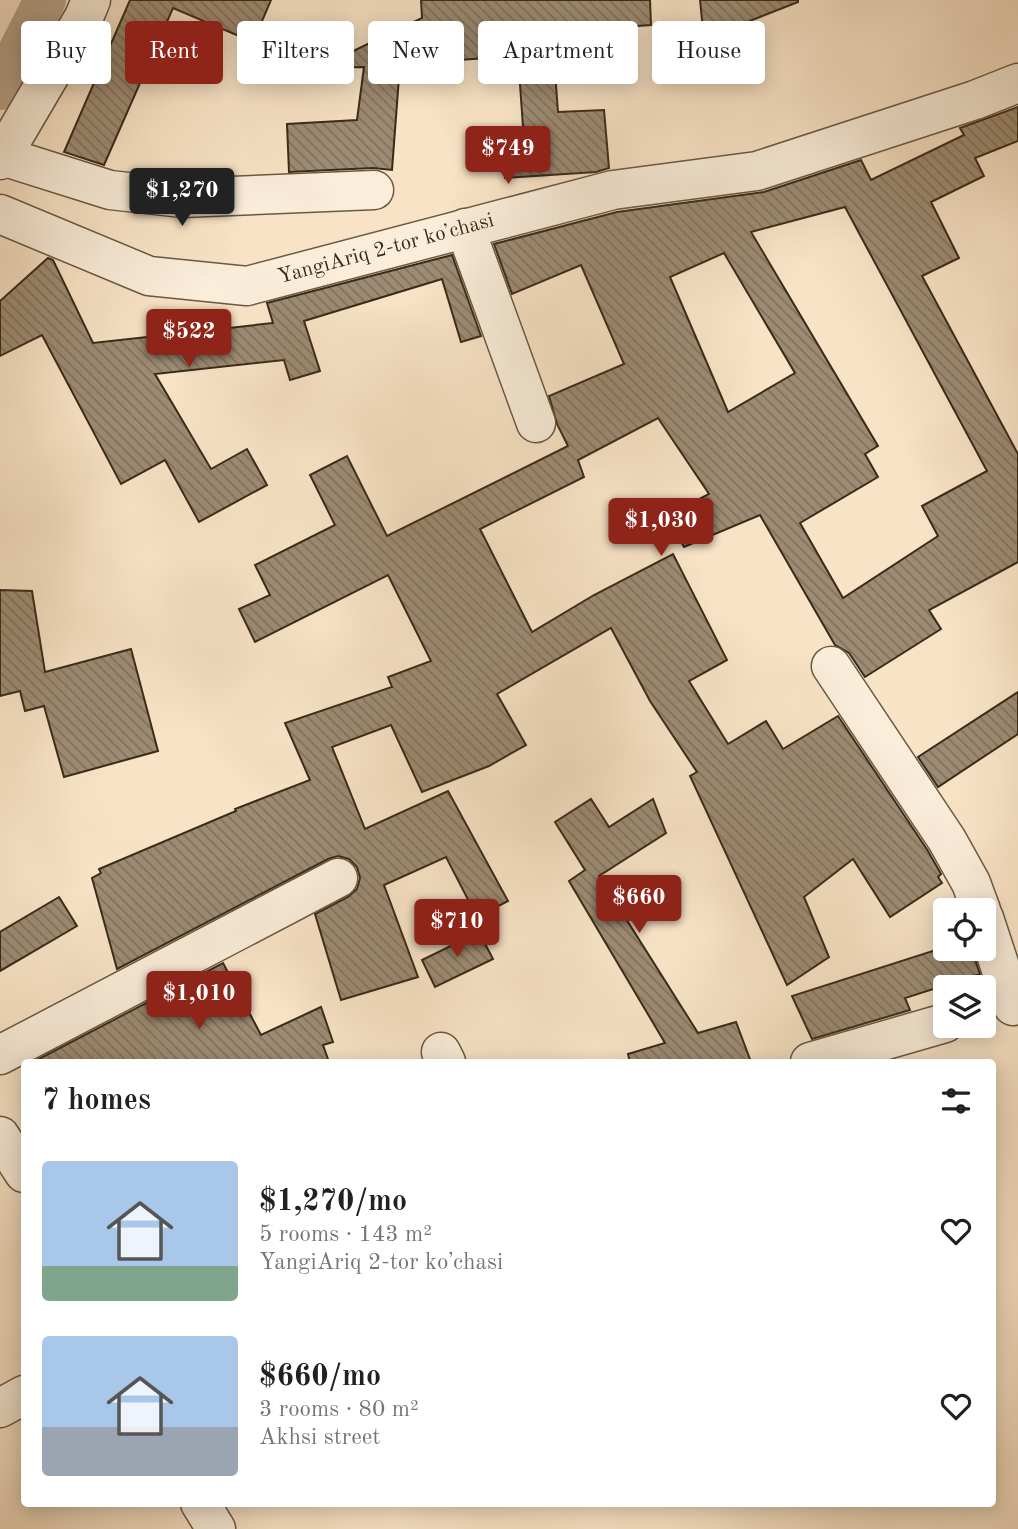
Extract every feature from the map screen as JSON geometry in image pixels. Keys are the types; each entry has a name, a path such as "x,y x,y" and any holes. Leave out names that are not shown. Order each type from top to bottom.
{"street":[{"path":"91,0 84,17 1,158 110,190 182,198 374,190"},
{"name":"YangiАriq 2-tor koʼchasi","path":"0,214 149,275 247,286 613,190 757,171 975,100 1018,83"},
{"path":"465,228 536,423"},
{"path":"831,666 947,840 977,898"},
{"path":"0,1055 338,878"},
{"path":"994,961 1005,1008"},
{"path":"820,1059 933,1026"},
{"path":"0,1136 21,1168"},
{"path":"0,1408 21,1397"},
{"path":"203,1507 216,1529"}],"building":[{"path":"130,0 271,0 262,21 237,21 237,35 223,29 223,21 204,21 173,8 167,21 125,21 125,84 140,84 104,165 64,152 94,84 111,84 111,44"},
{"path":"421,0 650,0 651,25 638,26 638,21 478,21 478,59 464,60 464,21 416,21 422,18"},
{"path":"700,0 798,0 750,21 702,21"},
{"path":"368,44 368,84 398,84 392,170 373,168 289,172 287,124 357,120 364,67 354,67 354,51"},
{"path":"520,84 556,84 558,112 604,110 609,168 596,172 505,178 502,128 523,127"},
{"path":"1018,107 1018,141 975,158 984,176 931,202 959,258 922,276 1018,454 1018,562 929,610 941,629 865,677 849,653 835,645 760,515 684,547 667,516 709,494 658,418 578,460 584,477 480,529 532,632 594,595 673,554 727,660 689,681 728,744 766,721 783,749 838,716 928,851 941,874 938,877 942,883 890,917 853,859 804,897 829,957 787,985 690,776 697,772 650,701 611,628 497,694 526,745 489,766 422,792 391,725 332,747 365,829 448,791 508,901 477,917 446,857 384,885 418,977 341,1000 315,914 348,897 357,889 360,878 357,867 349,859 338,856 117,969 92,878 101,873 99,869 236,811 235,809 310,780 285,723 392,687 388,677 431,661 388,575 255,642 239,609 270,595 255,565 335,525 310,475 347,456 387,536 568,446 557,424 549,396 624,364 581,265 512,294 494,244 617,212 764,192 861,160 871,180 964,135 960,128","holes":["845,207 987,471 922,506 938,536 843,598 800,523 878,477 865,454 878,446 751,232","724,253 795,373 728,412 670,277"]},
{"path":"452,255 481,336 461,342 442,279 304,321 320,371 290,380 284,360 155,374 211,469 247,449 267,485 199,522 165,460 121,484 42,335 0,356 0,301 48,258 53,260 93,343 273,323 267,303"},
{"path":"0,590 32,591 45,672 131,649 158,751 64,777 44,706 25,711 20,691 0,696"},
{"path":"1018,692 1018,734 938,787 918,757"},
{"path":"591,799 609,827 653,799 666,833 599,876 698,1033 736,1022 750,1059 629,1059 628,1054 665,1043 569,881 585,870 555,822"},
{"path":"59,897 77,926 0,971 0,932"},
{"path":"479,932 493,959 435,987 422,960"},
{"path":"933,951 933,961 976,961 980,974 933,975 933,989 905,998 910,1010 812,1039 792,996"},
{"path":"223,963 261,1035 321,1007 333,1042 323,1045 328,1059 39,1059"}],"waterway":[{"path":"0,89 45,0"}]}
